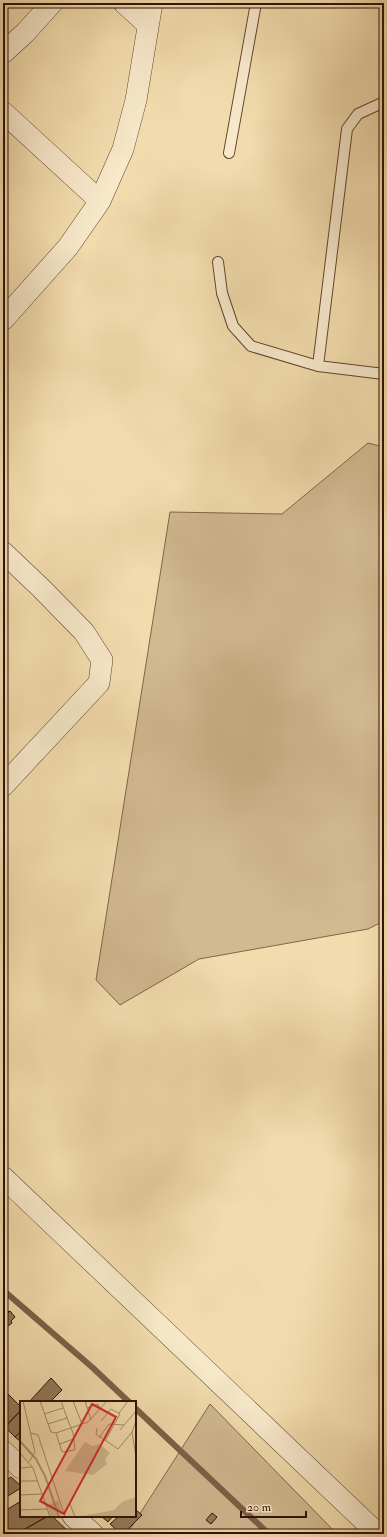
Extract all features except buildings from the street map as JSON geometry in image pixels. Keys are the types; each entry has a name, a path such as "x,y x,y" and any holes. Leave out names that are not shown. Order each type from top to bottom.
{"street":[{"path":"3,53 25,33 52,3"},
{"path":"124,3 148,25"},
{"path":"5,314 68,247 100,201 123,149 134,107 152,3"},
{"path":"3,112 100,201"},
{"path":"3,554 41,588 84,632 102,660 99,683 3,786"},
{"path":"3,1177 378,1534"},
{"path":"3,1451 20,1467"},
{"path":"74,1517 93,1534"}],"lane":[{"path":"229,153 256,3"},
{"path":"318,366 347,129 358,114 384,102"},
{"path":"218,262 222,293 233,326 251,346 318,366 384,374"}],"shaded area":[{"path":"368,443 384,447 384,921 368,929 199,959 120,1005 96,980 170,512 282,514"},
{"path":"210,1404 337,1534 127,1534"}],"waterway":[{"path":"3,1290 93,1368 128,1401"},
{"path":"136,1409 269,1534"}]}
